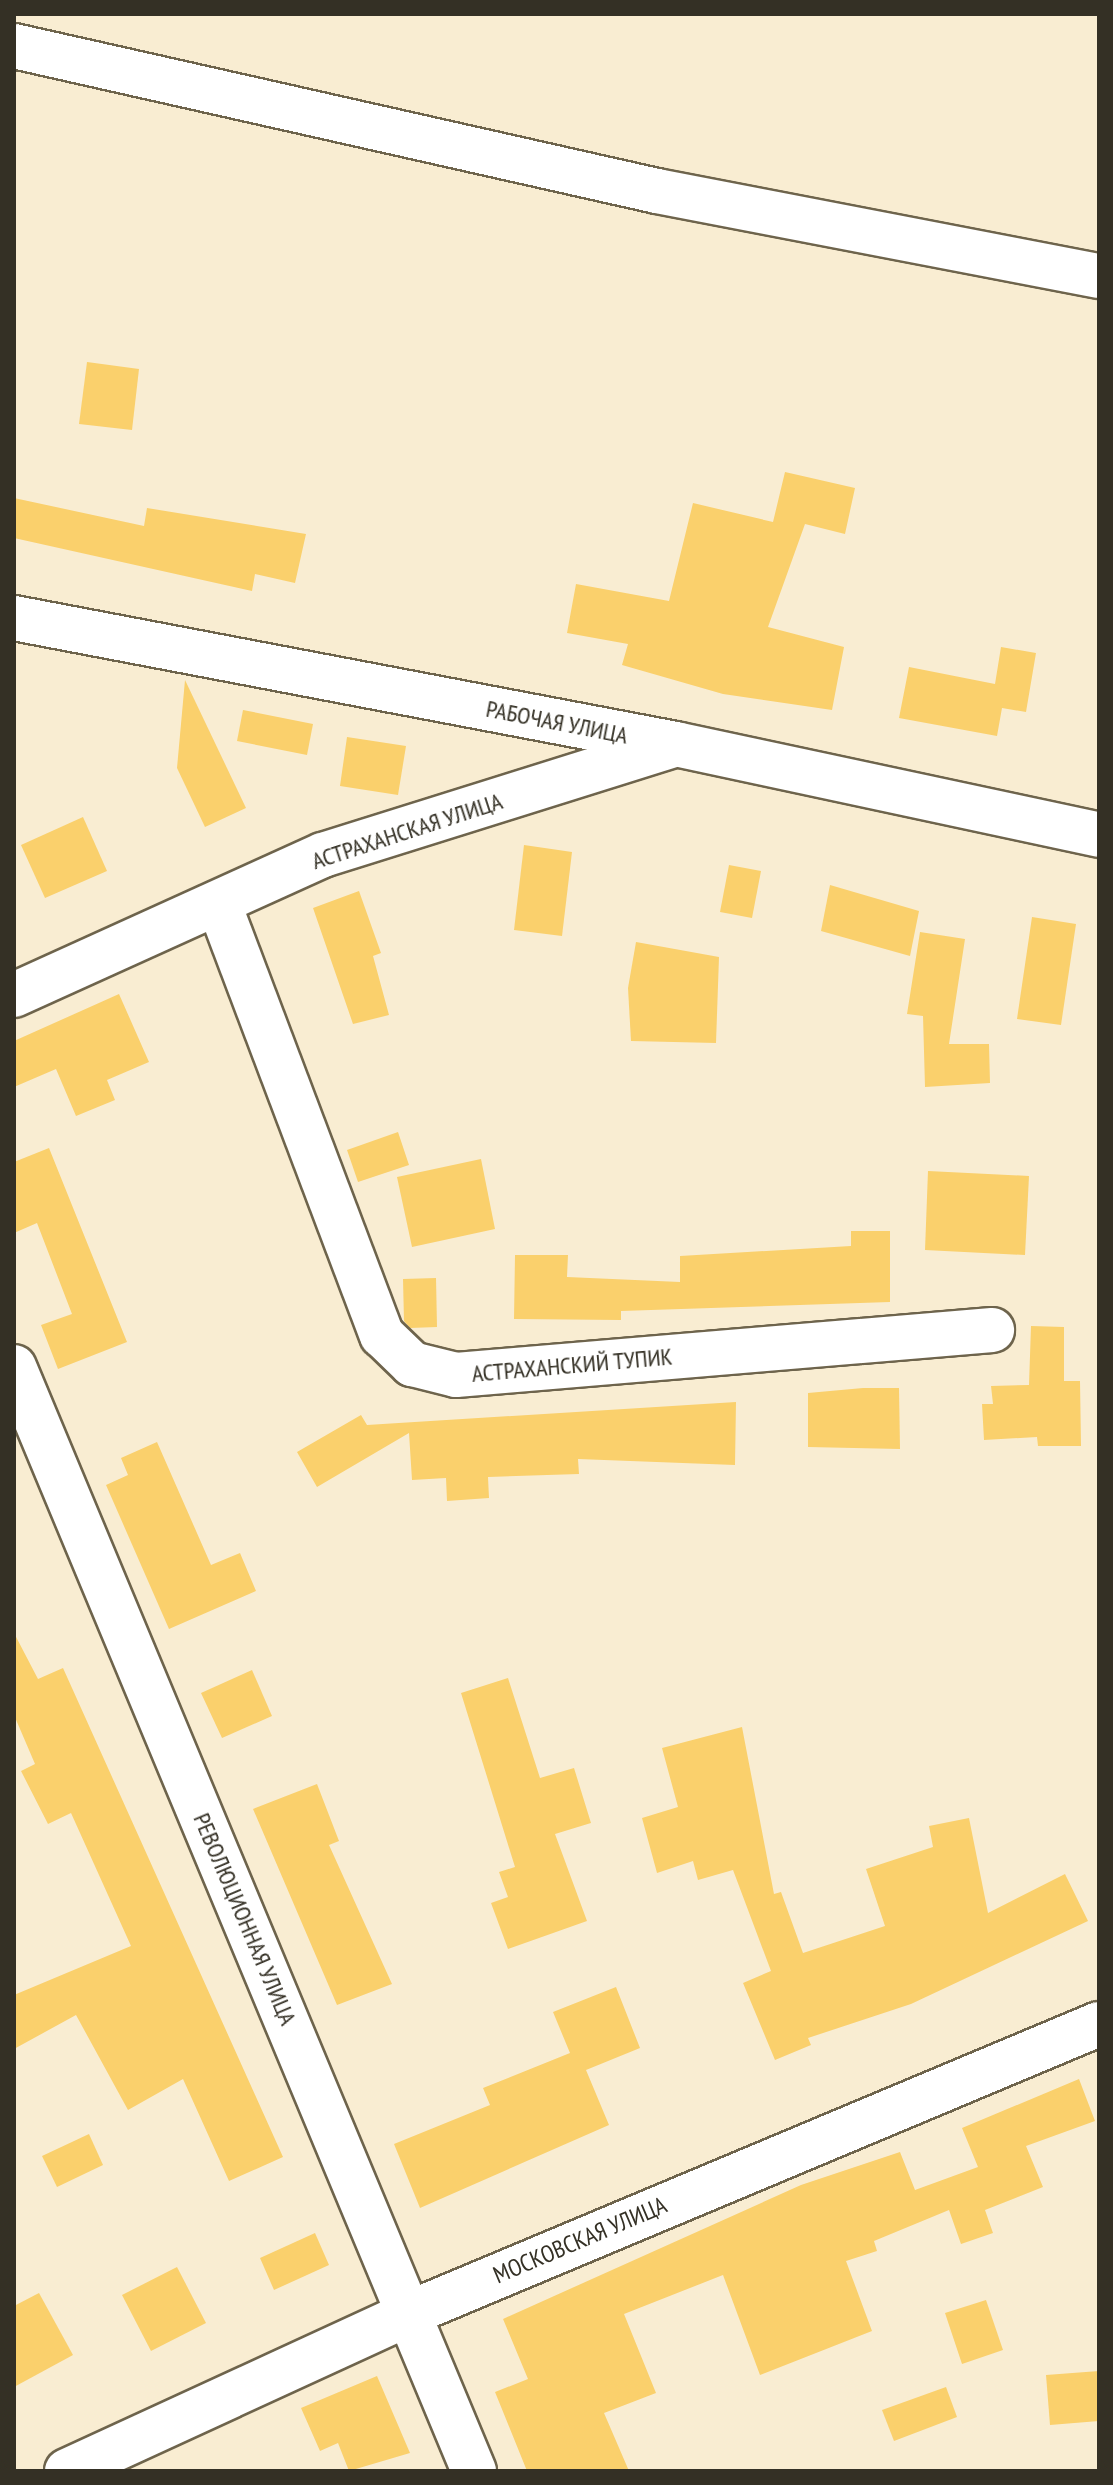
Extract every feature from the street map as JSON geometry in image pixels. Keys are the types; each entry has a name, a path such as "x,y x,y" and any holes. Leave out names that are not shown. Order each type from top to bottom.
{"street":[{"path":"14,46 657,191 1099,276"},
{"name":"РАБОЧАЯ УЛИЦА","path":"14,618 676,744 1099,835"},
{"name":"АСТРАХАНСКАЯ УЛИЦА","path":"14,995 220,907 323,855 676,744"},
{"name":"АСТРАХАНСКИЙ ТУПИК","path":"220,907 382,1335 412,1364 456,1375 992,1330"},
{"name":"РЕВОЛЮЦИОННАЯ УЛИЦА","path":"14,1367 474,2471"},
{"name":"МОСКОВСКАЯ УЛИЦА","path":"67,2471 410,2313 1099,2024"}],"building":[{"path":"87,362 139,369 132,430 79,424"},
{"path":"785,472 855,488 845,534 805,524 768,627 844,647 832,710 723,694 622,665 628,644 567,633 576,584 669,601 693,503 773,522"},
{"path":"14,498 144,526 147,508 306,534 295,583 255,574 252,591 14,538"},
{"path":"1001,647 1036,653 1026,712 1002,708 997,736 899,718 909,667 995,684"},
{"path":"185,680 246,808 205,827 177,768"},
{"path":"243,710 313,724 307,755 237,741"},
{"path":"347,737 406,746 398,795 340,786"},
{"path":"83,817 107,871 45,898 21,845"},
{"path":"524,845 572,852 562,936 514,930"},
{"path":"729,865 761,871 752,918 720,912"},
{"path":"830,885 919,911 910,956 821,931"},
{"path":"359,891 381,953 373,956 389,1015 353,1024 313,908"},
{"path":"1032,917 1076,924 1061,1025 1017,1019"},
{"path":"920,932 965,939 949,1044 989,1044 990,1083 925,1087 923,1016 907,1014"},
{"path":"636,942 719,957 716,1043 631,1041 628,988"},
{"path":"119,994 149,1062 107,1080 115,1100 76,1116 56,1069 14,1087 14,1041"},
{"path":"398,1132 409,1165 358,1182 347,1150"},
{"path":"49,1148 127,1342 58,1369 41,1325 72,1314 37,1223 14,1233 14,1162"},
{"path":"481,1159 495,1229 412,1247 397,1177"},
{"path":"928,1171 1029,1176 1025,1255 925,1250"},
{"path":"851,1231 890,1231 890,1302 621,1311 621,1320 514,1319 515,1255 568,1255 567,1277 680,1282 680,1256 851,1246"},
{"path":"436,1278 437,1327 410,1328 404,1321 403,1279"},
{"path":"1031,1326 1064,1327 1064,1381 1080,1381 1081,1446 1038,1446 1037,1437 984,1440 982,1404 993,1404 991,1386 1029,1385"},
{"path":"899,1388 900,1449 808,1447 808,1393"},
{"path":"736,1402 735,1465 578,1459 579,1474 488,1477 489,1498 447,1501 446,1478 412,1480 409,1433 317,1487 297,1452 361,1415 367,1425"},
{"path":"157,1442 211,1565 240,1553 256,1591 169,1629 106,1485 128,1475 121,1458"},
{"path":"14,1633 38,1679 63,1668 283,2157 229,2181 183,2079 128,2110 76,2015 14,2049 14,1995 131,1946 71,1813 48,1824 21,1771 35,1764 14,1715"},
{"path":"252,1670 272,1716 222,1738 201,1693"},
{"path":"508,1678 540,1778 574,1768 591,1823 555,1834 587,1921 508,1949 491,1903 508,1897 499,1872 515,1867 461,1693"},
{"path":"742,1727 774,1894 781,1892 803,1953 885,1926 866,1869 933,1847 929,1826 969,1818 988,1913 1065,1874 1088,1921 911,2004 808,2038 811,2045 775,2060 743,1983 771,1971 733,1870 698,1880 693,1861 657,1873 642,1818 678,1807 662,1748"},
{"path":"317,1784 339,1841 329,1845 392,1984 337,2005 253,1809"},
{"path":"616,1987 640,2048 586,2070 609,2125 420,2208 394,2144 490,2105 483,2088 570,2053 553,2012"},
{"path":"1079,2079 1095,2121 1026,2146 1043,2187 985,2210 993,2233 961,2244 949,2210 874,2241 877,2251 846,2261 872,2331 760,2375 723,2275 624,2314 656,2393 604,2413 629,2471 527,2471 495,2392 528,2379 503,2319 801,2185 900,2152 915,2190 978,2167 962,2128"},
{"path":"89,2134 103,2165 57,2187 42,2156"},
{"path":"315,2233 329,2265 274,2290 260,2258"},
{"path":"177,2267 206,2323 151,2351 122,2295"},
{"path":"39,2293 73,2355 14,2387 14,2306"},
{"path":"986,2300 1003,2350 962,2364 945,2313"},
{"path":"1099,2371 1099,2421 1050,2425 1046,2375"},
{"path":"377,2376 410,2453 349,2471 338,2443 320,2451 301,2408"},
{"path":"946,2387 957,2417 894,2441 882,2410"}]}
